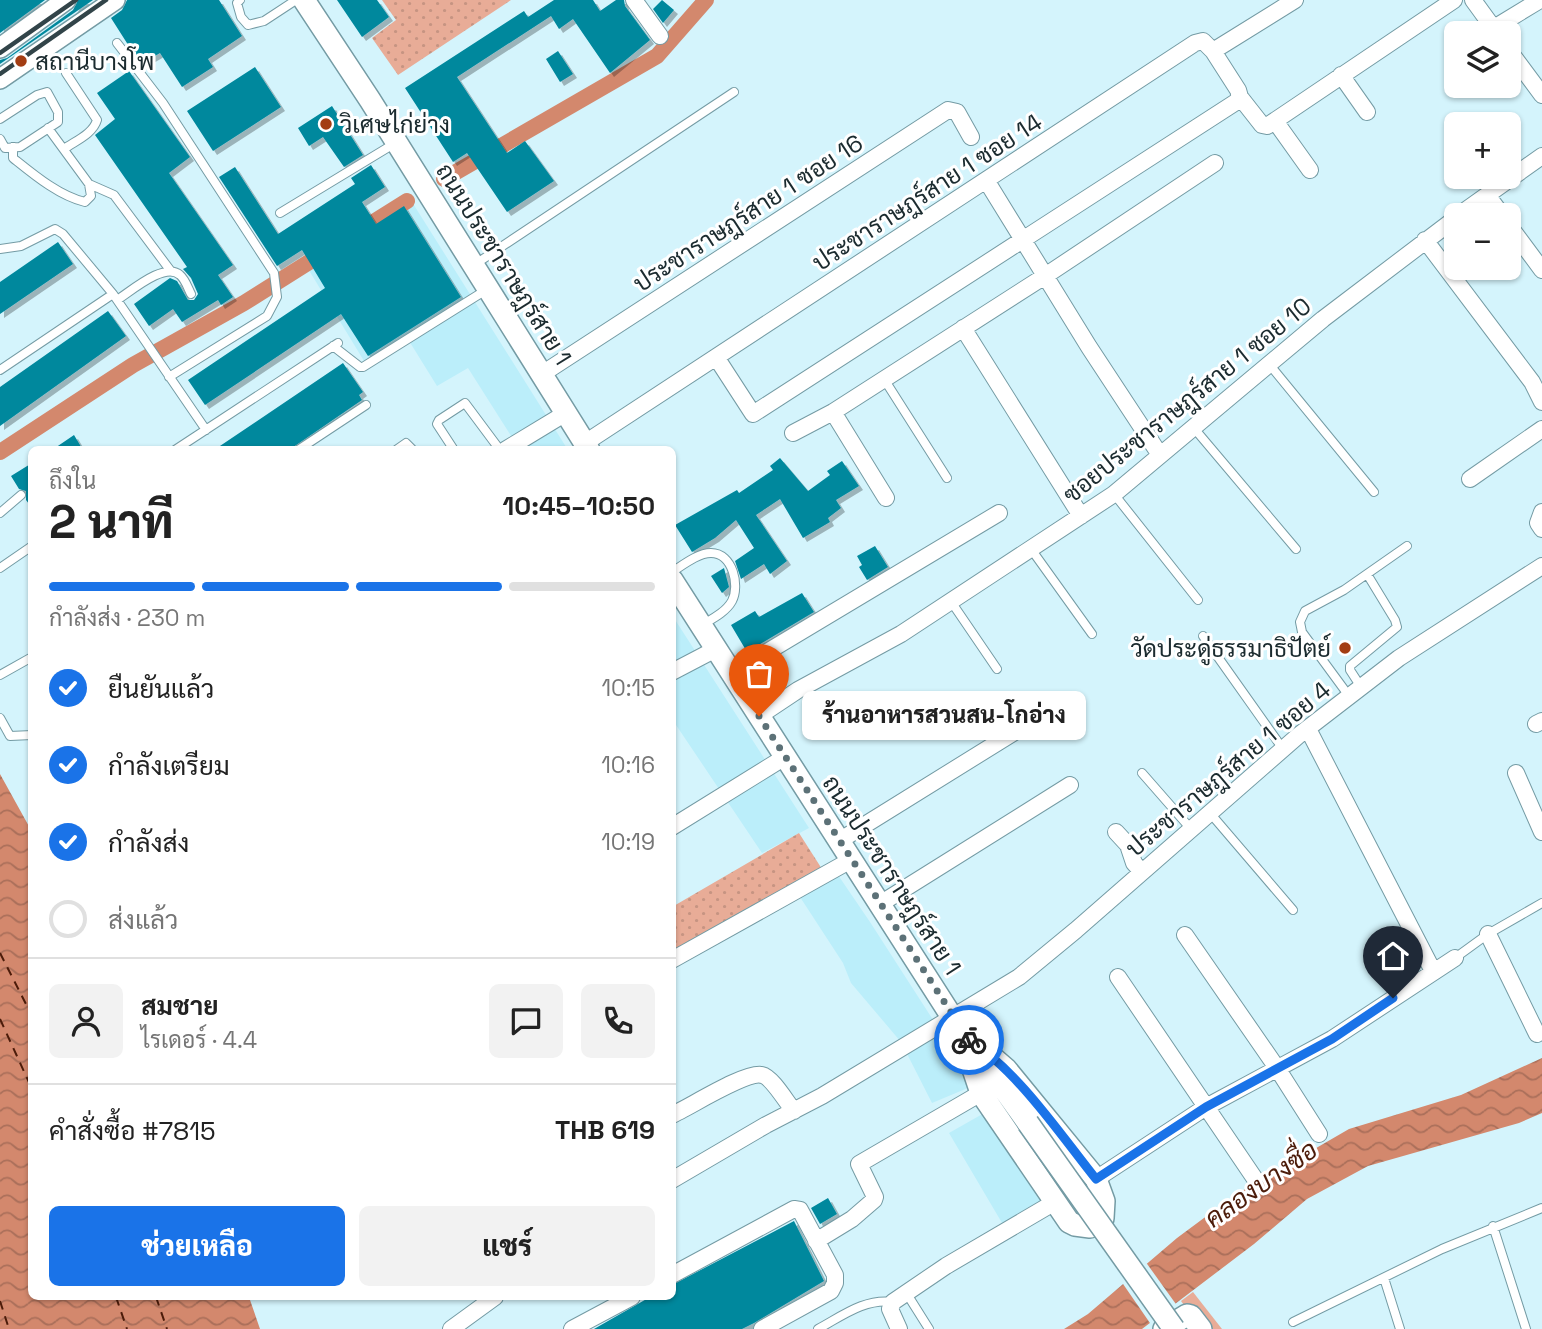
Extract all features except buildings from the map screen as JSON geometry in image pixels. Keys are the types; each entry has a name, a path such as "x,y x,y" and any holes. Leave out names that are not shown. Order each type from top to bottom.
{"main road":[{"name":"ถนนประชาราษฎร์สาย 1","path":"304,0 397,142 587,446"},
{"name":"ถนนประชาราษฎร์สาย 1","path":"676,586 968,1040 1174,1329"},
{"path":"968,1040 1006,1069 1096,1179 1104,1201 1103,1218 1090,1227 1069,1222 981,1093 971,1063 968,1040"},
{"path":"1164,1329 1187,1315 1191,1316 1201,1329"}],"street":[{"path":"0,48 66,0"},
{"path":"0,79 115,0"},
{"path":"634,0 660,36"},
{"path":"1295,0 1213,51 1240,97 1262,125 1267,126 1275,121 1454,0"},
{"path":"1473,0 1488,21"},
{"path":"1510,21 1540,0"},
{"name":"ประชาราษฎร์สาย 1 ซอย 14","path":"587,446 716,357 1195,43 1203,41 1213,51"},
{"path":"1521,67 1542,95"},
{"path":"1341,75 1367,112"},
{"path":"716,357 753,414 1236,103 1240,97"},
{"name":"ประชาราษฎร์สาย 1 ซอย 16","path":"541,374 948,110 957,112 971,137"},
{"path":"1275,121 1310,170"},
{"name":"ซอยประชาราษฎร์สาย 1 ซอย 10","path":"1476,203 1541,160"},
{"path":"793,433 833,412 1215,163"},
{"path":"986,180 1160,455"},
{"path":"1487,195 1493,203"},
{"name":"ซอยประชาราษฎร์สาย 1 ซอย 10","path":"759,716 798,690 901,634 1114,494 1269,363 1444,226"},
{"path":"1426,240 1532,382 1542,402"},
{"path":"1521,242 1542,270"},
{"path":"963,328 1081,516"},
{"path":"833,412 886,498"},
{"path":"510,446 566,413"},
{"path":"1471,479 1542,429"},
{"path":"1542,512 1538,523 1542,529"},
{"path":"732,673 999,513"},
{"name":"ประชาราษฎร์สาย 1 ซอย 4","path":"676,1178 1019,977 1283,749 1355,692 1432,636 1542,566"},
{"path":"676,670 716,649"},
{"path":"839,841 1029,723"},
{"path":"1308,729 1433,971"},
{"path":"676,825 785,757"},
{"path":"1516,773 1542,832"},
{"path":"880,904 1070,785"},
{"path":"1116,832 1128,845 1134,863 1142,872"},
{"path":"676,958 851,860"},
{"path":"1488,934 1537,1034"},
{"path":"1185,935 1320,1133"},
{"path":"1096,1179 1206,1107 1332,1039 1455,958"},
{"path":"1118,976 1255,1179"},
{"path":"676,1113 747,1076 762,1075 770,1080 794,1111"},
{"path":"816,1241 852,1219 874,1200 874,1194 859,1164 981,1093"},
{"path":"899,1329 890,1309 900,1298 946,1266 1055,1202"},
{"path":"676,1273 798,1208 835,1275 835,1283 831,1291 762,1329"},
{"path":"451,1329 491,1300"},
{"path":"572,1329 626,1300"}],"lane":[{"path":"240,0 237,3 241,17 248,25 264,21 296,0"},
{"path":"117,43 163,103 274,273 277,297 267,316 169,377"},
{"path":"64,149 95,127 97,120 66,73"},
{"path":"0,119 37,95 47,92 58,112 58,122 20,147 5,148 0,139"},
{"path":"474,265 734,92"},
{"path":"13,147 13,158 75,199 85,202 91,196 89,184 48,128"},
{"path":"280,214 397,142"},
{"path":"89,184 114,195 170,270 180,275 191,294"},
{"path":"0,249 21,246 55,229 63,233 115,297 206,430"},
{"path":"0,370 115,297 160,272 170,270"},
{"path":"181,446 336,344 363,367 488,289"},
{"path":"1269,363 1374,492"},
{"path":"884,379 947,478"},
{"path":"451,446 437,424 439,419 465,403 500,446"},
{"path":"304,446 366,405"},
{"path":"1194,427 1296,549"},
{"path":"1114,494 1198,600"},
{"path":"0,513 21,495"},
{"path":"1355,692 1302,632 1300,621 1305,611 1344,590 1407,546"},
{"path":"0,568 28,549"},
{"path":"1031,549 1092,634"},
{"path":"676,570 695,558 711,553 721,555 737,582 731,603 701,626"},
{"path":"1355,692 1350,666 1397,627 1367,574"},
{"path":"950,600 997,669"},
{"path":"1203,636 1283,749"},
{"path":"0,675 28,659"},
{"path":"0,718 10,736 28,735"},
{"path":"1142,774 1191,829"},
{"path":"1210,813 1293,910"},
{"path":"1455,958 1488,934 1542,903"},
{"path":"1293,1322 1442,1249 1542,1208"},
{"path":"1493,1226 1526,1329"},
{"path":"1384,1278 1399,1329"},
{"path":"818,1329 862,1305 900,1298 929,1329"}],"shaded area":[{"path":"382,0 511,0 398,75 372,38 396,20"},
{"path":"412,202 565,446 512,446 513,439 468,368 437,386 406,336 364,361 307,267"},
{"path":"676,621 809,828 762,853 676,725"},
{"path":"799,833 829,880 676,966 676,905"},
{"path":"838,875 975,1085 932,1103 901,1042 851,983 843,963 800,897"},
{"path":"986,1112 1050,1201 1005,1228 949,1133"},
{"path":"1193,1292 1222,1329 1201,1329 1181,1301"}],"water":[{"path":"0,774 28,825 28,1300 250,1300 260,1329 0,1329"},
{"name":"คลองบางซื่อ","path":"1542,1058 1542,1113 1519,1123 1368,1166 1307,1199 1254,1244 1142,1329 1064,1329 1088,1314 1177,1238 1235,1195 1349,1129 1461,1095"}],"pier":[{"path":"1145,1261 1178,1307 1152,1326 1121,1281"}],"waterway":[{"path":"444,179 657,56 706,0"},
{"path":"356,233 407,201"},
{"path":"0,452 133,365 244,303 325,252"}],"ferry route":[{"path":"0,953 28,1008"},
{"path":"0,1019 28,1080"},
{"path":"117,1300 127,1329"},
{"path":"157,1300 167,1329"},
{"path":"0,1301 9,1329"}],"railway":[{"path":"0,53 76,0"},
{"path":"0,74 106,0"}],"way so far":[{"path":"759,716 969,1040"}],"place":[{"name":"สถานีบางโพ","path":"21,61"},
{"name":"วิเศษไก่ย่าง","path":"326,124"},
{"name":"วัดประดู่ธรรมาธิปัตย์","path":"1345,648"},
{"name":"ร้านอาหารสวนสน-โกอ่าง","path":"759,716"}],"route":[{"path":"969,1040 1006,1069 1096,1179 1206,1107 1332,1039 1393,998"}]}
